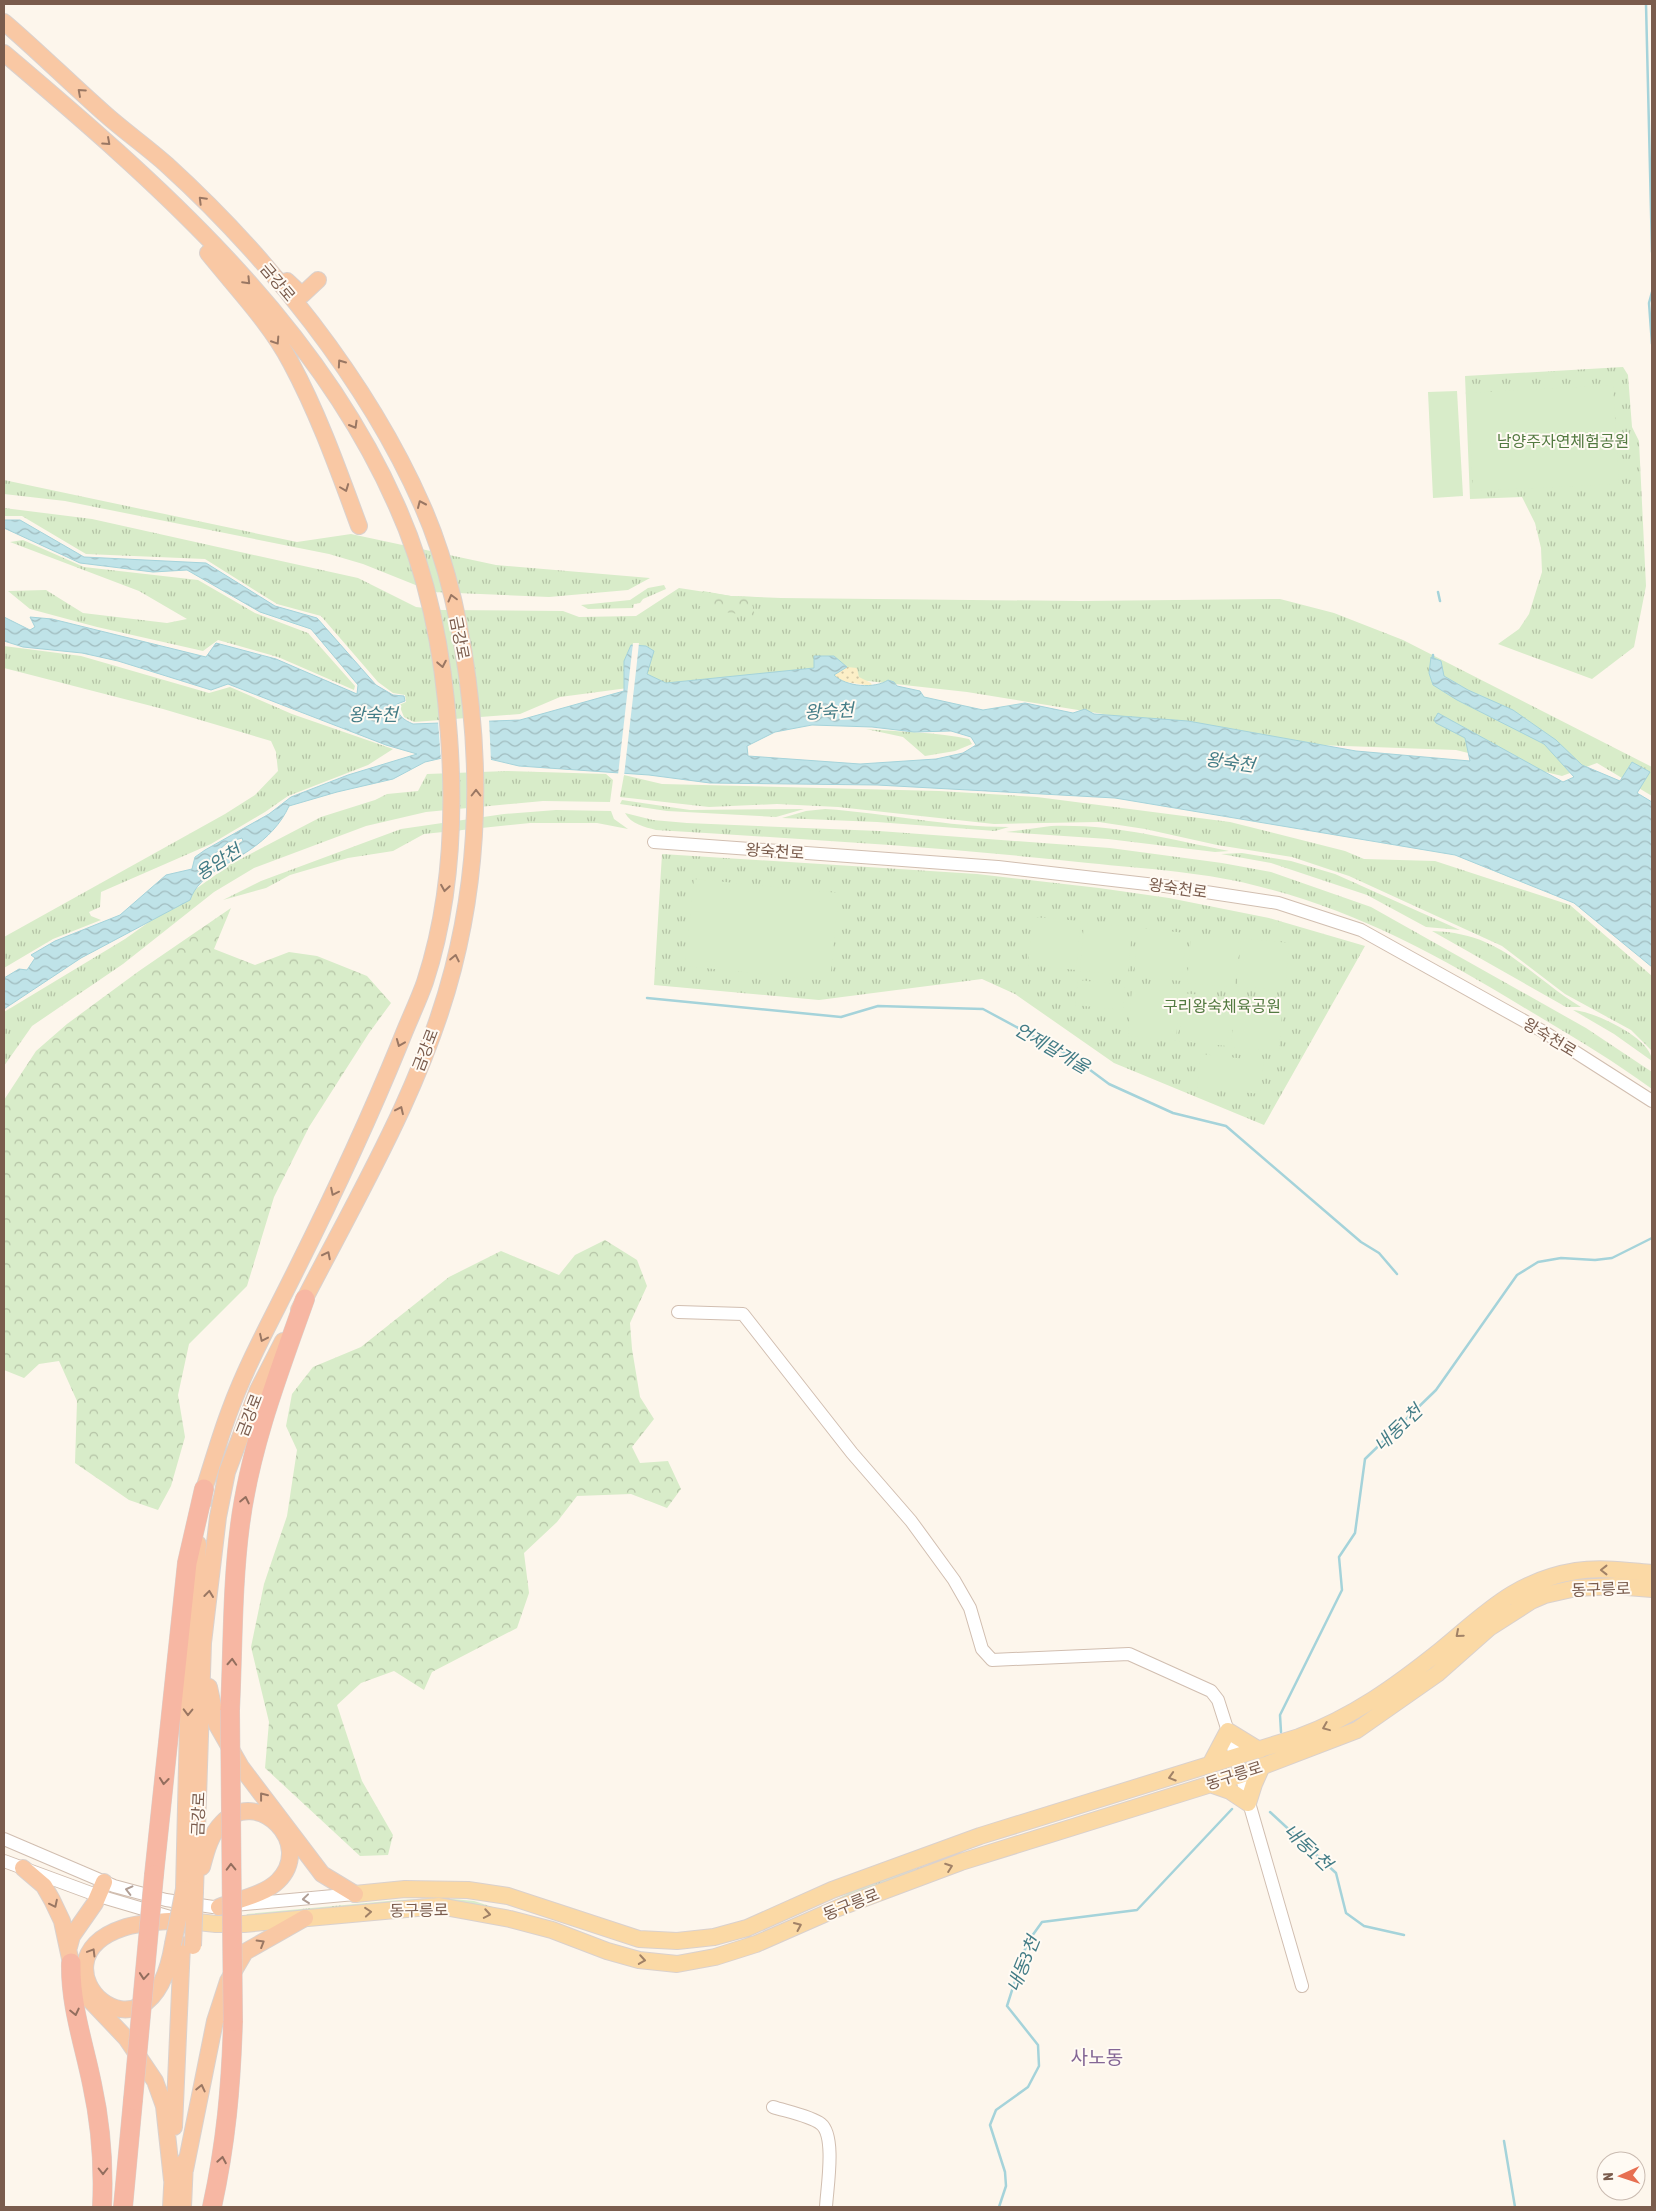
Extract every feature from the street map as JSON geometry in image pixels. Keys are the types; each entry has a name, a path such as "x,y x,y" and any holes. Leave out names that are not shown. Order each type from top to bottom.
{"highway":[{"name":"금강로","path":"4,22 107,116 167,165 219,217 264,265 314,325 362,394 400,459 423,508 439,550 466,661 475,765 474,842 453,968 428,1045 402,1108 258,1390 227,1472 218,1518 204,1643 189,1890 182,1945 178,2175 183,2207"},
{"name":"금강로","path":"4,53 148,179 255,289 299,343 344,408 397,505 432,610 443,671 453,786 451,840 441,912 425,981 372,1112 231,1407 204,1489 198,1539 188,1684 189,1890"},
{"path":"148,179 266,326 291,363 335,463 360,526"},
{"path":"219,217 302,296 318,280"},
{"path":"212,2207 223,2159 232,2085 230,1710 235,1573 240,1523 252,1467 273,1389 305,1299"},
{"path":"123,2207 154,1875 187,1563 204,1489"},
{"path":"204,1643 211,1700 217,1725 241,1767 322,1874 355,1894"},
{"path":"189,1890 207,1849 222,1823 232,1815 248,1811 272,1818 283,1828 289,1844 289,1862 285,1872 270,1888 220,1906"},
{"path":"23,1868 44,1886 62,1921 70,1955 87,1997 126,2038 155,2081 164,2106 178,2175"},
{"path":"102,1889 72,1936 70,1955 70,1986 100,2121 103,2157 102,2207"},
{"path":"178,2175 215,2022 228,1981 245,1952 305,1918"},
{"path":"180,1920 124,1928 102,1939 91,1951 87,1962 85,1976 91,1992 102,2004 110,2008 120,2010 141,2006 156,1993 182,1945"},
{"name":"금강로","path":"171,2207 178,2175"}],"main road":[{"name":"동구릉로","path":"355,1894 405,1889 468,1890 508,1896 639,1939 677,1941 714,1937 748,1928 832,1890 910,1860 1259,1750 1334,1724 1375,1699 1441,1650 1485,1611 1513,1592 1576,1571 1616,1570 1652,1573"},
{"name":"동구릉로","path":"180,1920 216,1924 244,1924 439,1906 510,1919 552,1930 607,1951 639,1960 677,1964 715,1958 756,1944 838,1908 944,1868 1240,1775 1357,1730 1437,1674 1489,1628 1531,1601 1555,1591 1615,1586 1652,1589"},
{"path":"1210,1765 1228,1731 1259,1750"},
{"path":"1210,1784 1230,1791 1248,1803 1262,1766"}],"street":[{"name":"왕숙천로","path":"654,842 998,867 1173,887 1278,904 1361,930 1544,1032 1652,1101"},
{"path":"678,1312 743,1314 852,1453 910,1521 954,1580 970,1608 986,1655 992,1660 1129,1654 1211,1691 1218,1700 1228,1731 1302,1986"},
{"name":"동구릉로","path":"4,1839 102,1889 180,1920"},
{"name":"동구릉로","path":"4,1861 23,1868 102,1889 166,1900 220,1906 355,1894"},
{"path":"773,2107 820,2123 828,2132 826,2207"}],"green space":[{"name":"남양주자연체험공원","path":"1623,367 1628,375 1632,427 1639,441 1646,586 1634,647 1592,679 1498,644 1519,629 1529,614 1542,572 1541,548 1535,523 1522,497 1470,499 1465,376"},
{"path":"1613,385 1619,484 1473,491 1468,393"},
{"path":"1457,391 1463,496 1433,498 1428,392"},
{"path":"4,480 297,542 351,534 496,565 650,578 628,590 549,597 433,592 363,564 329,554 65,501 4,494"},
{"path":"4,508 92,519 358,578 416,607 442,610 563,611 579,617 636,616 679,588 731,596 781,598 1080,601 1280,599 1334,613 1403,640 1652,767 1652,796 1597,763 1562,776 1456,750 1289,744 967,692 814,675 643,686 560,697 520,714 414,722 404,717 399,705 406,702 405,695 393,693 378,682 321,616 277,604 205,559 86,554 22,516 4,516"},
{"path":"23,540 84,567 198,580 255,613 308,633 355,686 354,690 278,657 218,640 203,651 97,627 30,609 8,591 46,590 83,613 167,623 187,619 139,591 10,542"},
{"path":"664,585 666,589 643,599 640,603 634,604 633,608 588,609 581,605 630,600 648,588"},
{"path":"703,591 731,596 755,597 752,604 755,616 716,611 699,606"},
{"path":"4,646 81,656 209,693 230,687 292,714 393,749 368,765 288,796 211,844 101,892 100,907 89,912 91,916 101,920 53,939 4,968 4,937 225,814 255,795 278,771 276,752 271,741 163,709 4,668"},
{"path":"866,729 944,735 969,739 972,744 955,751 925,756 903,737"},
{"path":"507,771 606,774 613,780 610,802 543,801 426,812 366,826 254,868 214,892 123,964 32,1026 4,1066 4,1012 125,939 231,864 321,817 375,800 387,794 418,791 427,774"},
{"path":"624,775 662,784 939,791 1037,797 1230,822 1345,851 1364,859 1435,861 1570,905 1652,976 1652,1051 1631,1030 1565,994 1502,946 1349,876 1292,857 1217,845 1145,829 1099,822 994,824 838,807 777,804 709,807 620,797"},
{"path":"622,800 690,810 804,809 776,817 667,811 620,804"},
{"path":"825,809 963,825 1009,827 995,831 877,822 782,818 806,811"},
{"path":"556,810 611,811 614,819 628,829 597,823 530,823 424,834 393,851 348,858 290,875 266,888 223,900 261,881 401,829 504,814"},
{"path":"625,813 653,820 687,823 879,831 1110,848 1222,863 1271,872 1371,907 1586,1028 1652,1072 1652,1089 1572,1036 1430,954 1366,923 1300,898 1265,888 1200,875 1034,857 656,830 635,822"},
{"path":"1051,826 1097,827 1119,830 1229,851 1215,852 1108,839 1006,832"},
{"path":"1242,853 1291,861 1335,874 1460,930 1426,927 1367,895 1271,863 1221,854"},
{"name":"구리왕숙체육공원","path":"662,854 977,874 1099,888 1169,898 1269,918 1365,946 1264,1125 1114,1063 1015,994 982,979 819,1000 654,985"},
{"path":"694,879 839,893 830,981 685,966"},
{"path":"231,908 214,949 255,965 289,952 317,956 367,976 391,1003 369,1033 309,1127 274,1197 247,1286 189,1344 178,1395 185,1437 171,1486 158,1510 129,1500 75,1463 77,1401 59,1361 39,1364 24,1378 4,1370 4,1100 36,1051 67,1024 139,971"},
{"path":"1033,917 1081,921 1076,970 1028,965"},
{"path":"1084,923 1132,927 1128,976 1080,971"},
{"path":"1138,928 1186,933 1182,981 1134,977"},
{"path":"1432,931 1456,933 1496,947 1581,1007 1566,1007"},
{"path":"1191,935 1239,939 1235,987 1187,983"},
{"path":"1241,938 1289,943 1285,991 1237,986"},
{"path":"1078,980 1125,985 1123,1010 1075,1005"},
{"path":"1132,988 1180,992 1176,1041 1128,1036"},
{"path":"1183,993 1231,998 1227,1046 1179,1041"},
{"path":"1235,999 1283,1003 1279,1051 1231,1047"},
{"path":"1573,1010 1594,1015 1620,1027 1642,1043 1649,1052 1652,1061 1614,1034"},
{"path":"1201,1054 1264,1061 1260,1094 1197,1087"},
{"path":"605,1240 637,1260 647,1286 630,1323 640,1397 654,1419 632,1447 640,1463 668,1461 681,1489 667,1508 631,1494 577,1496 557,1522 524,1553 529,1593 517,1628 432,1672 424,1690 394,1671 361,1683 337,1705 362,1781 393,1835 388,1855 360,1856 265,1768 269,1722 251,1647 264,1584 287,1516 297,1450 286,1426 292,1394 313,1367 361,1347 449,1277 501,1251 559,1275 575,1255"},
{"path":"967,1852 836,1901 835,1900 862,1886"},
{"path":"442,1898 474,1901 502,1910 246,1916 247,1914 399,1900"}],"sand":[{"path":"847,667 857,668 859,677 871,683 872,686 840,681 834,675"}],"water":[{"path":"4,520 20,520 84,557 206,563 275,606 317,618 376,685 393,695 404,696 405,701 397,704 398,712 404,719 413,724 520,720 624,691 624,661 631,645 646,646 654,651 647,674 666,683 814,668 814,656 834,656 847,667 834,675 846,682 868,686 888,680 894,682 897,686 920,691 924,697 983,710 1025,703 1073,713 1085,709 1094,714 1188,721 1356,751 1470,761 1465,738 1436,723 1434,720 1438,713 1563,782 1574,777 1544,744 1457,700 1433,685 1429,673 1431,657 1441,661 1444,676 1468,690 1513,710 1556,740 1582,765 1620,781 1632,762 1650,772 1637,793 1652,802 1652,967 1574,903 1455,855 1115,798 877,785 710,783 649,775 519,766 464,753 425,762 393,779 289,806 278,825 263,840 208,876 190,900 81,958 4,1009 4,978 19,969 27,970 35,958 31,955 55,941 120,915 166,875 192,869 195,857 269,814 291,797 348,775 417,754 386,745 228,684 211,690 118,661 82,653 23,647 4,641 4,617 30,630 35,627 30,617 52,619 206,657 216,643 276,659 357,694 358,685 311,629 260,612 187,570 153,572 80,563 4,528","holes":["812,725 872,727 914,732 951,731 971,737 976,745 963,753 936,759 860,764 748,756 747,746 775,732","242,838 243,841 215,864 210,863 210,858 228,842"]}],"pier":[{"path":"633,643 639,643 624,776 618,775"},
{"path":"489,719 491,761 464,755 441,761 438,721"}],"waterway":[{"path":"1646,4 1652,252"},
{"path":"1652,292 1649,303 1652,344"},
{"path":"1438,592 1440,601"},
{"name":"언제말개울","path":"647,998 841,1017 878,1006 983,1009 1074,1058 1109,1084 1173,1113 1226,1126 1361,1242 1379,1253 1397,1274"},
{"name":"내동1천","path":"1281,1732 1280,1715 1342,1590 1339,1557 1355,1533 1365,1459 1436,1390 1517,1275 1538,1262 1561,1258 1595,1260 1612,1258 1652,1238"},
{"name":"내동3천","path":"999,2207 1006,2186 1005,2172 990,2125 996,2110 1028,2087 1039,2066 1038,2045 1007,2006 1027,1943 1042,1922 1137,1910 1232,1809"},
{"name":"내동1천","path":"1270,1812 1336,1873 1346,1913 1364,1926 1404,1935"},
{"name":"내동1천","path":"1504,2141 1515,2207"}],"district":[{"name":"사노동","path":"1097,2057"}],"water label":[{"name":"왕숙천","path":"829,711"},
{"name":"왕숙천","path":"373,714"},
{"name":"왕숙천","path":"1230,762"},
{"name":"용암천","path":"218,862"}]}
